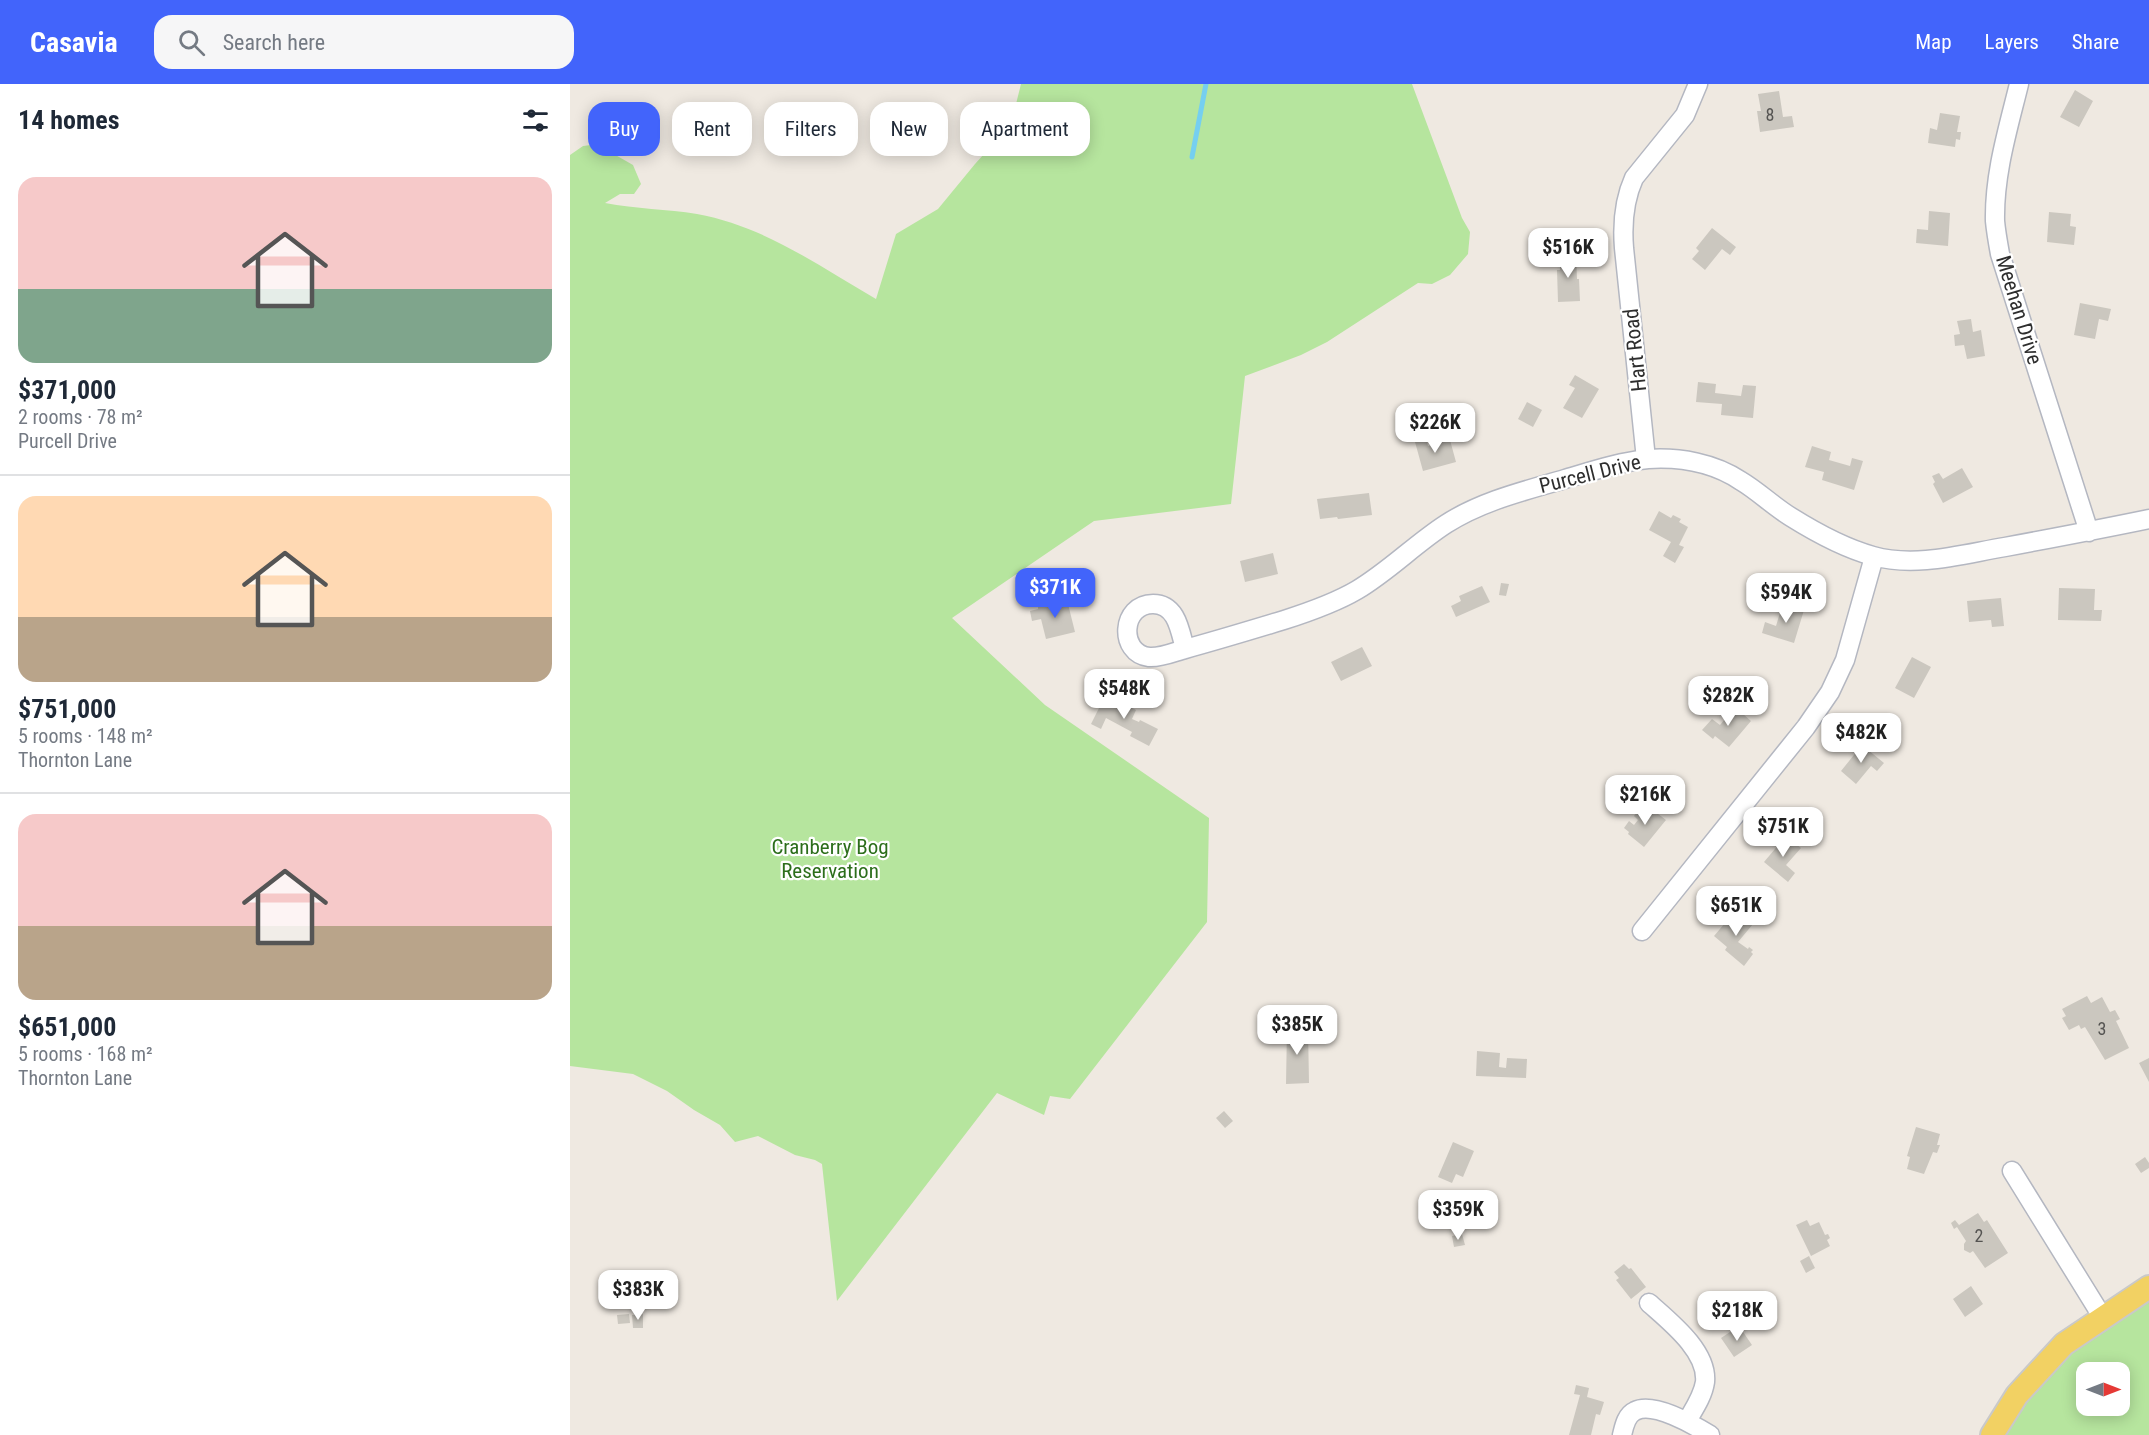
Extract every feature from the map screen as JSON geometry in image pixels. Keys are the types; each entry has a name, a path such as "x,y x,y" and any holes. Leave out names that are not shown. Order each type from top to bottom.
{"main road":[{"path":"1992,1435 2017,1395 2064,1344 2149,1287"}],"street":[{"name":"Hart Road","path":"1646,459 1624,248 1624,213 1634,178 1685,115 1698,84"},
{"name":"Meehan Drive","path":"2019,84 1996,188 1995,223 2000,254 2089,532"},
{"name":"Purcell Drive","path":"1185,649 1300,615 1344,597 1366,584 1443,526 1479,508 1511,495 1618,464 1646,459 1684,460 1719,469 1740,480 1789,516 1816,531 1874,556 1905,560 1937,559 2149,519"},
{"path":"1642,931 1806,727 1830,692 1851,643 1874,556"},
{"path":"2012,1171 2103,1318"},
{"path":"1649,1303 1683,1335 1701,1360 1705,1382 1687,1421"},
{"path":"1622,1435 1625,1422 1636,1410 1647,1409 1687,1421 1710,1435"}],"green space":[{"name":"Cranberry Bog Reservation","path":"1021,84 1412,84 1462,218 1470,232 1468,254 1450,275 1432,284 1418,283 1327,342 1301,355 1245,376 1231,504 1094,521 952,618 1045,705 1209,818 1207,922 1070,1099 1050,1096 1044,1115 997,1093 837,1301 822,1164 795,1155 758,1136 735,1142 720,1125 667,1091 633,1074 570,1066 570,155 583,146 588,145 588,156 617,156 633,165 641,184 634,194 620,194 605,203 697,214 745,228 768,237 876,299 896,234 938,209 982,156 1090,156 1090,102 1016,102"},
{"path":"2149,1297 2149,1435 2003,1435 2030,1393 2072,1347"}],"building":[{"path":"2075,90 2093,101 2079,127 2060,117"},
{"path":"1779,91 1783,117 1792,116 1794,127 1760,132 1757,111 1761,111 1758,94"},
{"path":"1940,113 1960,116 1957,132 1961,132 1960,140 1956,139 1955,147 1928,143 1930,128 1937,130"},
{"path":"1929,211 1950,213 1948,246 1916,243 1917,229 1928,230"},
{"path":"2049,212 2071,214 2070,226 2076,227 2074,245 2047,242"},
{"path":"1712,228 1736,247 1730,255 1722,249 1705,270 1692,259 1699,251 1696,248"},
{"path":"1560,253 1576,253 1580,301 1558,302 1557,270 1560,270"},
{"path":"2080,303 2111,309 2108,321 2099,319 2095,339 2074,335"},
{"path":"1971,319 1973,332 1981,330 1985,356 1967,359 1964,345 1955,346 1954,335 1960,334 1957,321"},
{"path":"1575,375 1599,389 1582,418 1563,408 1575,388 1569,385"},
{"path":"1698,382 1716,384 1715,393 1741,396 1743,385 1756,386 1753,418 1721,415 1722,404 1696,402"},
{"path":"1527,402 1542,410 1533,427 1518,419"},
{"path":"1467,413 1474,435 1454,441 1448,418"},
{"path":"1426,438 1428,446 1450,440 1456,462 1423,471 1415,442"},
{"path":"1812,446 1831,452 1829,460 1850,466 1852,458 1863,461 1854,490 1822,480 1824,472 1805,467"},
{"path":"1962,468 1973,487 1943,503 1933,484 1935,482 1932,476 1939,473 1943,479"},
{"path":"1369,493 1372,515 1320,519 1317,499"},
{"path":"1659,511 1671,518 1673,515 1681,519 1679,522 1688,527 1679,545 1684,547 1675,563 1663,556 1671,542 1649,530"},
{"path":"1273,553 1278,574 1245,582 1240,561"},
{"path":"1501,583 1509,584 1506,596 1499,595"},
{"path":"1482,586 1490,602 1456,617 1451,606 1461,601 1459,596"},
{"path":"2059,588 2095,589 2094,610 2102,610 2101,621 2058,620"},
{"path":"2001,598 2004,626 1992,627 1991,620 1969,622 1967,601"},
{"path":"1067,600 1075,632 1046,639 1041,619 1032,621 1030,611"},
{"path":"1783,603 1804,610 1794,643 1762,633 1765,622 1776,626"},
{"path":"1362,647 1372,666 1341,681 1331,662"},
{"path":"1912,657 1931,667 1914,698 1895,688"},
{"path":"1106,694 1136,710 1132,719 1139,722 1140,720 1158,729 1149,746 1130,736 1132,732 1106,718 1101,729 1091,724"},
{"path":"1735,707 1751,721 1729,747 1715,736 1713,739 1702,730 1712,719 1720,725"},
{"path":"1862,745 1884,763 1877,771 1871,766 1856,784 1841,771"},
{"path":"1649,807 1666,820 1644,847 1624,828 1629,821 1634,825 1638,820 1634,816 1637,812 1642,815"},
{"path":"1786,836 1801,848 1786,865 1795,873 1788,882 1764,862"},
{"path":"1736,910 1753,924 1738,942 1753,950 1751,952 1753,954 1744,966 1725,950 1727,947 1714,936"},
{"path":"2087,996 2091,1003 2102,997 2110,1012 2115,1010 2120,1019 2116,1021 2129,1048 2105,1060 2085,1027 2081,1029 2079,1025 2069,1030 2062,1018 2066,1016 2062,1009"},
{"path":"1293,1025 1308,1028 1309,1083 1286,1084 1287,1028 1293,1028"},
{"path":"1477,1051 1500,1053 1499,1067 1506,1068 1507,1058 1527,1059 1526,1078 1476,1076"},
{"path":"2149,1058 2149,1082 2139,1063"},
{"path":"1224,1111 1233,1121 1225,1128 1216,1118"},
{"path":"1916,1127 1940,1134 1937,1153 1933,1152 1924,1174 1907,1169 1910,1157 1907,1156"},
{"path":"1453,1142 1474,1151 1463,1177 1456,1174 1452,1183 1438,1177"},
{"path":"2145,1157 2149,1168 2141,1173 2135,1164"},
{"path":"1444,1209 1448,1225 1440,1227 1436,1211"},
{"path":"1978,1213 1984,1222 1987,1220 2008,1253 1985,1268 1973,1251 1970,1253 1964,1250 1966,1241 1957,1227 1954,1229 1951,1223 1955,1220 1959,1225"},
{"path":"1807,1220 1810,1226 1819,1222 1825,1235 1828,1234 1830,1238 1827,1240 1830,1246 1811,1256 1796,1225"},
{"path":"1462,1234 1465,1245 1454,1247 1452,1236"},
{"path":"1809,1256 1815,1268 1806,1273 1800,1261"},
{"path":"1624,1264 1629,1269 1631,1268 1646,1287 1631,1299 1616,1280 1619,1278 1614,1272"},
{"path":"1971,1286 1983,1304 1965,1317 1953,1299"},
{"path":"629,1314 630,1323 618,1324 617,1315"},
{"path":"643,1314 643,1328 633,1328 632,1315"},
{"path":"1739,1326 1752,1345 1734,1357 1721,1338"},
{"path":"1576,1385 1589,1388 1587,1397 1604,1402 1600,1415 1596,1414 1591,1435 1569,1435 1580,1395 1574,1394"}],"waterway":[{"path":"1192,157 1206,84"}]}
